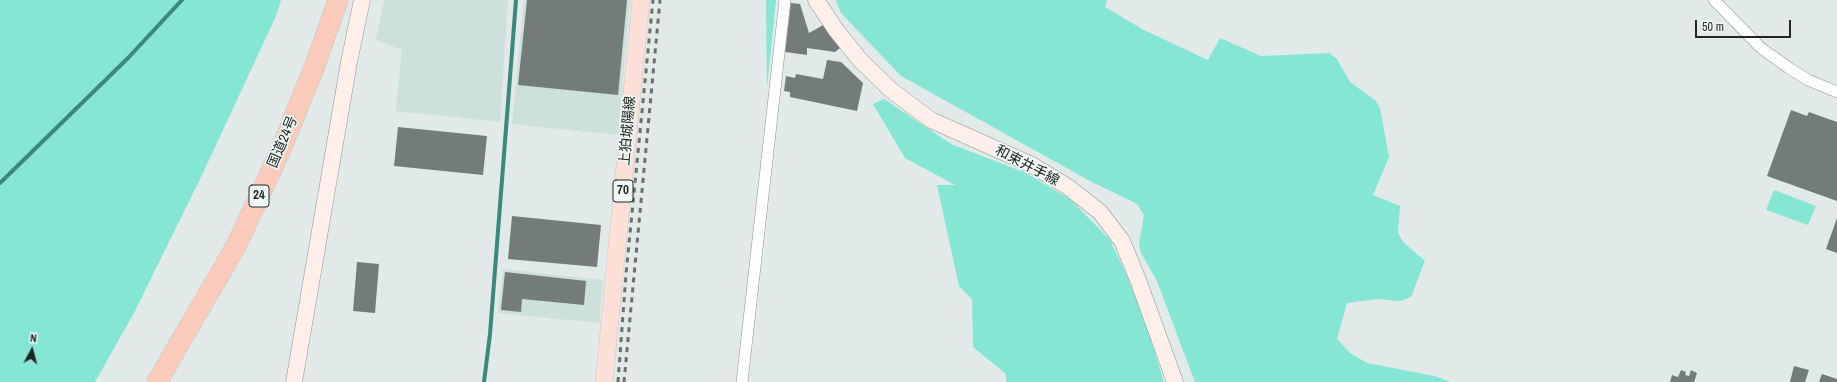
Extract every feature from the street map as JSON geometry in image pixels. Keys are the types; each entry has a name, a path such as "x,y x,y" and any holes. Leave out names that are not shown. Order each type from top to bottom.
{"highway":[{"name":"国道24号","path":"156,382 236,246 279,154 314,68 338,0"}],"main road":[{"path":"294,382 347,69 362,0"},
{"name":"上狛城陽線","path":"604,382 641,0"},
{"name":"和束井手線","path":"816,0 836,30 860,60 892,91 931,120 1032,165 1068,187 1100,212 1122,241 1138,280 1175,382"}],"street":[{"path":"742,382 785,0"},
{"path":"1714,0 1761,48 1808,80 1837,92"}],"shaded area":[{"path":"384,0 508,0 500,122 396,111 402,50 376,40"},
{"path":"524,0 630,0 618,135 512,124"},
{"path":"503,269 603,280 599,323 498,313"}],"green space":[{"path":"0,0 281,0 276,16 203,173 134,313 95,382 0,382"},
{"path":"766,0 776,0 767,88"},
{"path":"836,0 1107,0 1105,7 1144,30 1208,60 1220,38 1261,56 1329,53 1336,58 1351,83 1375,100 1380,108 1389,157 1373,195 1400,206 1398,233 1404,243 1425,261 1411,297 1400,301 1377,299 1347,303 1337,339 1350,353 1367,363 1434,376 1451,382 1195,382 1157,281 1141,253 1139,244 1144,215 1137,204 1090,181 901,76 841,13"},
{"path":"884,99 951,144 1026,173 1071,200 1110,240 1128,278 1146,324 1164,382 1006,382 1006,374 973,347 972,299 959,286 937,185 955,185 905,158 873,104"},
{"path":"1774,190 1816,206 1808,225 1766,210"}],"building":[{"path":"527,0 627,0 618,95 518,85"},
{"path":"791,3 800,4 809,33 825,24 840,48 835,52 807,48 807,55 785,52"},
{"path":"827,60 841,62 863,83 857,111 790,97 790,92 784,91 786,76 795,78 796,74 823,79"},
{"path":"1791,110 1807,116 1809,112 1837,122 1837,201 1767,176"},
{"path":"398,127 487,136 483,175 394,166"},
{"path":"512,216 601,225 597,267 508,259"},
{"path":"1837,218 1837,253 1826,249"},
{"path":"357,262 379,264 375,313 353,311"},
{"path":"505,272 586,281 584,305 522,299 521,312 501,310"},
{"path":"1794,366 1809,370 1805,382 1790,382"},
{"path":"1681,370 1686,372 1685,375 1689,376 1691,370 1697,373 1694,382 1670,382 1672,375 1678,377"},
{"path":"1822,374 1837,379 1837,382 1819,382"}],"waterway":[{"path":"0,183 128,58 182,0"},
{"path":"484,382 490,334 516,0"}],"railway":[{"path":"618,382 626,274 653,0"},
{"path":"624,382 660,0"}]}
